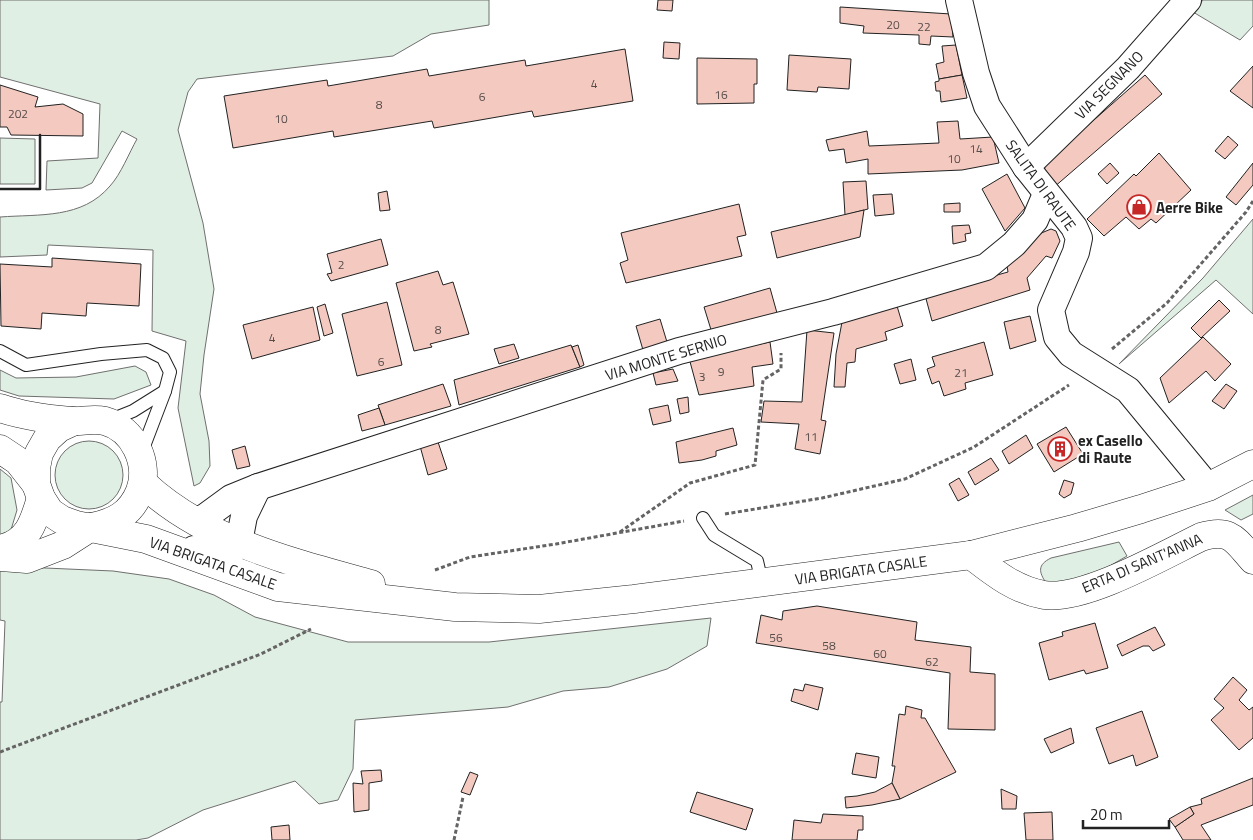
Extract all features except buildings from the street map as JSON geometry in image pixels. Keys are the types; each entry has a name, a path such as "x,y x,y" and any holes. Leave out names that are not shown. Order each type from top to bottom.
{"main road":[{"path":"0,408 24,416 74,421 90,419 107,422 122,430 134,441 143,469 143,483"},
{"path":"0,549 6,548 27,534 35,519 39,491 36,468 39,453 48,439 59,428 74,421"},
{"name":"VIA BRIGATA CASALE","path":"0,449 18,461 39,491 50,512 62,520 76,525 146,539 278,587 455,606 539,609 762,583 971,555 1077,528 1208,487 1253,464"},
{"name":"VIA BRIGATA CASALE","path":"91,527 109,524 124,514 136,500 143,483 159,498 196,521 239,542 302,565 455,606"},
{"path":"0,557 27,559 64,545 91,527"},
{"name":"ERTA DI SANT'ANNA","path":"971,555 999,577 1021,588 1044,595 1066,594 1097,586 1201,537 1215,533 1228,535 1253,560"}],"street":[{"name":"SALITA DI RAUTE","path":"959,0 976,72 987,106 1026,166 1046,194 1074,227 1079,238 1076,252 1051,310 1057,337 1071,354 1128,390 1208,487"},
{"name":"VIA SEGNANO","path":"1026,166 1128,68 1188,0"},
{"name":"VIA MONTE SERNIO","path":"196,521 205,517 231,498 258,487 679,351 833,312 986,266 1014,244 1035,220 1046,194"},
{"path":"91,527 137,531 176,542 214,557 230,553 239,542 244,516 258,487"}],"lane":[{"path":"0,351 26,365 101,354 147,350 163,358 170,372 165,391 140,455"},
{"path":"107,422 133,412 165,391"},
{"path":"703,518 714,534 758,561 762,583"}],"path":[{"path":"435,570 470,557 822,498 905,479 974,447 1064,389 1167,303 1253,202"},
{"path":"619,533 690,483 754,465 763,380 781,369 780,325"},
{"path":"0,752 261,654 311,628"},
{"path":"454,840 463,798"}],"green space":[{"path":"0,0 489,0 489,25 431,34 393,56 197,79 188,92 178,130 203,223 214,289 200,394 209,441 210,466 200,483 194,486 178,408 186,341 152,331 153,250 48,245 47,255 0,257 0,217 59,213 87,204 99,197 114,181 137,139 122,131 92,183 82,188 46,190 47,161 98,158 100,104 0,77"},
{"path":"1203,0 1253,0 1253,26 1240,40 1193,12"},
{"path":"0,138 35,139 35,184 0,184"},
{"path":"1253,219 1253,314 1216,280 1119,364 1203,278"},
{"path":"135,366 146,372 151,385 114,399 19,396 0,390 0,370 16,378 76,377"},
{"path":"89,441 102,443 113,451 121,462 123,475 121,488 113,499 102,507 89,509 76,507 65,499 57,488 55,475 57,462 65,451 76,443"},
{"path":"0,469 11,478 17,510 10,533 0,536"},
{"path":"1253,495 1253,514 1241,520 1225,510"},
{"path":"1119,542 1127,556 1101,571 1075,582 1046,583 1042,575 1041,566 1051,558"},
{"path":"0,566 113,571 169,579 214,595 255,617 348,642 489,642 711,618 707,646 667,669 609,687 563,691 508,707 355,720 353,769 338,800 319,804 295,781 203,810 148,838 136,840 0,840 0,702 2,702 5,621 0,620"}],"wall":[{"path":"0,189 40,189 40,135"}],"place":[{"name":"Aerre Bike","path":"1139,207"},
{"name":"ex Casello di Raute","path":"1060,449"}]}
